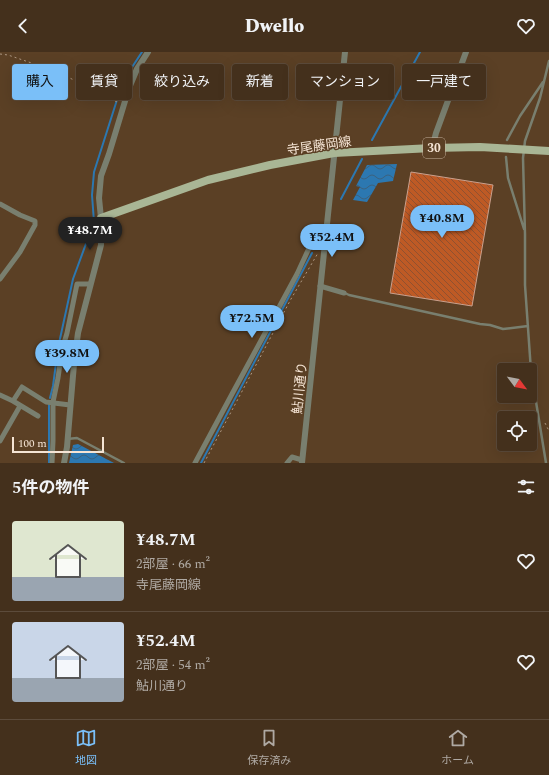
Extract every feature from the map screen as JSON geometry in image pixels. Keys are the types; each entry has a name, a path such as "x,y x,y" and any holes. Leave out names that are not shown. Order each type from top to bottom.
{"main road":[{"name":"寺尾藤岡線","path":"100,218 208,180 334,152 480,147 549,151"}],"street":[{"path":"64,463 67,447 78,333 101,245 99,198 101,176 129,88 137,69 148,52"},
{"name":"鮎川通り","path":"302,461 344,52"},
{"path":"432,148 436,133 466,52"},
{"path":"0,204 35,220 35,225 20,252 0,279"},
{"path":"195,463 310,246 314,240 325,240"},
{"path":"52,463 53,402 62,350 77,284 90,284"},
{"path":"320,286 344,293"},
{"path":"12,401 22,387 46,402 70,405"},
{"path":"0,395 38,416"},
{"path":"0,441 20,406"},
{"path":"287,463 292,457 302,461"}],"lane":[{"path":"546,463 531,371 525,285 523,183 524,149 540,98 549,61"},
{"path":"507,140 520,116 543,83 547,72"},
{"path":"506,157 508,178 525,234"},
{"path":"344,293 503,329 528,326"},
{"path":"67,439 77,438 124,463"}],"path":[{"path":"0,54 8,55 58,72 123,105"},
{"path":"204,463 291,299 318,252"}],"water":[{"path":"397,164 393,181 378,183 367,202 353,200 360,187 356,186 367,165"},
{"path":"78,444 114,463 69,463 73,445"}],"building":[{"path":"411,172 493,185 472,306 390,293"}],"waterway":[{"path":"50,398 58,348 73,279 94,222 92,195 94,172 123,81 142,52"},
{"path":"372,140 420,52"},
{"path":"341,199 362,159"},
{"path":"201,463 312,253"},
{"path":"49,404 49,463"}]}
